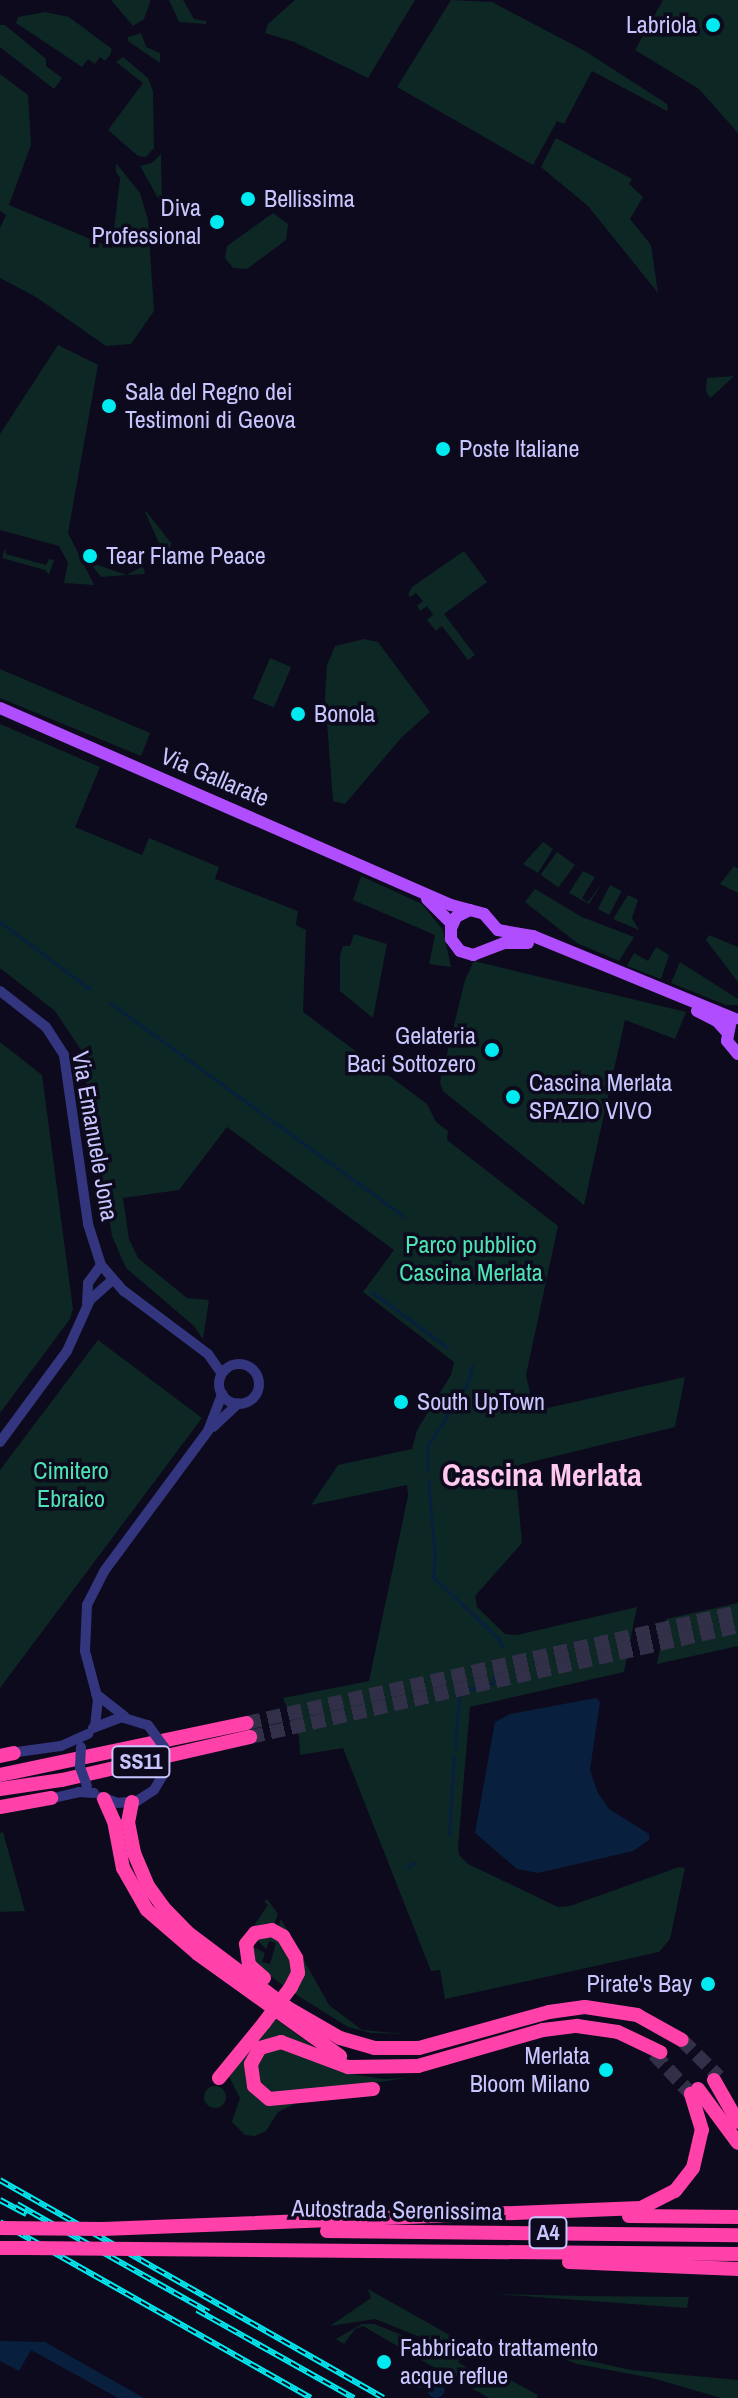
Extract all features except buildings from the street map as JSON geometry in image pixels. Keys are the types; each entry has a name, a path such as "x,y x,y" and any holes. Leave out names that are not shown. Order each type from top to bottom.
{"highway":[{"name":"SS11","path":"0,1775 112,1750 248,1730 62,1780 0,1792"},
{"path":"0,1768 112,1750"},
{"path":"95,1793 114,1821 123,1868 138,1898 158,1921 328,2050 357,2063 395,2067"},
{"path":"0,1809 51,1798"},
{"path":"132,1802 128,1822 134,1853 148,1886 163,1907 187,1932 288,2008 332,2035 375,2048 409,2050 449,2043 549,2012 585,2007 637,2015 682,2040"},
{"path":"219,2078 264,2023 291,1987 296,1978 298,1963 286,1939 272,1930 255,1933 246,1944 249,1965 332,2035"},
{"path":"373,2089 269,2099 256,2090 252,2082 251,2064 260,2048 281,2042 348,2067 395,2067 440,2061 555,2027 589,2026 618,2032 657,2053"},
{"path":"738,2110 716,2079 738,2122"},
{"path":"445,2215 618,2211 660,2201 682,2184 700,2150 701,2121 694,2092 738,2143"},
{"name":"A4","path":"0,2228 256,2227 445,2215 738,2217"},
{"name":"Autostrada Serenissima","path":"256,2227 738,2235"},
{"name":"Autostrada Serenissima","path":"0,2248 738,2254"},
{"name":"A4","path":"293,2250 405,2260 647,2263 738,2269"}],"main road":[{"name":"Via Gallarate","path":"0,708 413,887 484,914 504,932 533,936 736,1019"},
{"name":"Via Gallarate","path":"413,887 452,924 451,939 460,951 473,955 504,943 530,943 700,1013 717,1021 727,1032"},
{"path":"452,924 470,910"},
{"path":"488,949 494,938 494,925"},
{"path":"736,1019 727,1032 731,1049 738,1054"}],"street":[{"name":"Via Emanuele Jona","path":"0,991 46,1027 66,1061 88,1224 101,1265 112,1280 208,1354"},
{"path":"87,1306 88,1283 101,1265"},
{"path":"0,1442 67,1351 94,1295 112,1280"},
{"path":"95,1793 80,1767 81,1747 91,1731 96,1694 84,1638 91,1596 105,1570 208,1431 239,1403 256,1394 258,1378 249,1366 233,1365 208,1354"},
{"path":"208,1354 222,1374 222,1394 208,1431"},
{"path":"222,1374 233,1365"},
{"path":"222,1394 239,1403"},
{"path":"51,1798 95,1793 132,1802 154,1790 163,1775 164,1747 148,1725 125,1717 96,1694"},
{"path":"5,1754 61,1746 108,1719 125,1717"}],"green space":[{"path":"111,0 150,2 144,19 133,26"},
{"path":"169,0 183,0 194,19 206,21 206,24 179,22"},
{"path":"295,0 415,0 368,78 294,42 265,33 268,24"},
{"path":"451,0 492,2 585,51 667,104 667,111 592,71 564,124 557,121 533,165 397,87"},
{"path":"663,0 738,0 738,133 699,89 635,50"},
{"path":"45,12 69,17 112,49 110,55 105,61 100,57 95,64 88,59 82,67 16,23 18,17"},
{"path":"0,25 5,25 46,59 46,66 62,78 54,89 0,47"},
{"path":"141,33 146,47 160,53 160,63 128,41 128,37"},
{"path":"123,57 148,78 153,91 154,148 146,157 138,156 108,130 143,83 116,62"},
{"path":"0,74 28,95 31,145 9,205 112,248 120,178 116,163 140,193 148,220 154,311 131,344 106,346 36,297 0,278 0,228 6,215 0,211"},
{"path":"556,138 632,179 629,184 643,197 630,219 651,245 658,293 588,206 541,167"},
{"path":"161,154 162,205 140,166 152,163"},
{"path":"273,213 288,224 286,240 247,269 233,268 225,258 227,246"},
{"path":"58,345 98,365 68,533 94,585 64,583 68,563 59,546 0,530 0,434"},
{"path":"734,376 710,398 706,391 707,378"},
{"path":"145,512 171,543 168,563"},
{"path":"5,548 6,554 46,565 49,559 54,560 49,575 45,570 2,558"},
{"path":"464,551 487,582 444,614 475,655 468,660 442,626 436,631 427,620 433,615 427,606 420,611 417,606 423,601 416,593 410,597 408,594 412,587"},
{"path":"89,562 127,575 101,577"},
{"path":"143,566 145,574 127,575"},
{"path":"364,639 378,642 430,712 402,737 345,804 333,801 325,697 327,665 335,646"},
{"path":"270,658 291,667 274,707 253,699"},
{"path":"0,669 150,733 141,756 0,698"},
{"name":"Parco pubblico Cascina Merlata","path":"0,724 100,767 75,827 142,855 149,838 219,867 215,879 298,911 296,925 306,930 303,1012 427,1104 436,1122 448,1131 447,1140 558,1226 526,1375 532,1401 543,1409 685,1377 675,1427 519,1465 516,1477 522,1543 475,1596 477,1607 505,1634 517,1635 637,1607 624,1672 470,1707 458,1847 459,1855 468,1864 558,1907 570,1906 679,1867 685,1868 670,1939 659,1952 445,1999 440,1970 431,1971 343,1748 300,1755 299,1737 283,1698 369,1681 408,1496 407,1485 311,1505 338,1465 412,1449 417,1430 451,1375 454,1362 363,1292 394,1250 227,1127 179,1190 123,1198 129,1239 138,1258 187,1298 209,1300 203,1339 194,1326 126,1268 112,1236 81,1050 55,1011 0,968"},
{"path":"543,842 553,849 538,873 523,864"},
{"path":"557,852 575,865 558,888 541,875"},
{"path":"734,866 738,869 738,893 720,884"},
{"path":"583,871 595,877 582,898 588,902 603,881 589,904 569,893"},
{"path":"361,876 422,904 443,930 451,967 429,964 435,935 353,900"},
{"path":"610,885 622,891 609,915 598,909"},
{"path":"535,889 582,917 634,937 619,961 577,943 525,902"},
{"path":"628,895 638,900 632,918 639,930 613,919"},
{"path":"354,934 387,944 373,1018 340,991 340,955 343,946 350,946"},
{"path":"709,935 738,947 738,982 706,940"},
{"path":"656,947 669,955 661,979 627,966 634,953 648,961"},
{"path":"474,961 686,1012 675,1039 625,1020 584,1205 443,1091 440,1082 465,980"},
{"path":"680,962 738,999 738,1005 726,1005 671,983"},
{"path":"0,1042 42,1075 73,1309 70,1319 0,1413"},
{"name":"Cimitero Ebraico","path":"98,1340 202,1418 0,1688 0,1470"},
{"path":"738,1603 738,1646 657,1664 666,1619"},
{"path":"3,1832 25,1911 0,1912 0,1833"},
{"path":"267,1899 278,1914 273,1926 251,1930 268,1905 264,1902"},
{"path":"281,1919 329,2005 362,2030 406,2034 371,2033 348,2027 292,1992 299,1980 278,1928"},
{"path":"277,1935 294,1964 285,1987 263,1970 258,1971 250,1945 265,1953 262,1962 270,1964 276,1943 269,1941 266,1949 256,1939"},
{"path":"273,2017 314,2047 291,2039 246,2063 250,2089 295,2104 278,2112 266,2131 255,2136 245,2135 232,2122 240,2098 228,2075"},
{"path":"279,2048 357,2075 383,2079 407,2078 284,2096 262,2089 255,2072 264,2051"},
{"path":"215,2086 223,2089 226,2097 223,2105 215,2108 207,2105 204,2097 207,2089"},
{"path":"368,2289 467,2345 462,2354 375,2319 330,2326 371,2298"},
{"path":"493,2294 583,2296 689,2297 687,2308"},
{"path":"362,2324 374,2324 460,2358 458,2362 469,2369 460,2377 449,2376 363,2326 355,2329 344,2344 336,2339"},
{"path":"544,2351 631,2370 738,2380 738,2398 721,2398 652,2378 577,2364"},
{"path":"486,2367 538,2395 536,2398 489,2398 473,2389"}],"water":[{"path":"596,1698 600,1702 590,1770 598,1793 609,1809 649,1834 649,1840 633,1851 538,1873 517,1869 475,1833 495,1722 510,1714"},
{"path":"0,2341 45,2342 144,2398 118,2398 31,2350 19,2371 0,2361"},
{"path":"415,2370 423,2370 428,2379 426,2386 415,2388 410,2383 410,2375"},
{"path":"432,2380 440,2380 445,2389 443,2396 432,2398 427,2393 427,2385"}],"waterway":[{"path":"0,922 90,989"},
{"path":"110,1003 403,1216"},
{"path":"372,1292 448,1348"},
{"path":"428,1471 427,1447 467,1384 472,1366"},
{"path":"428,1480 435,1559 433,1577 499,1639 502,1646"},
{"path":"455,1749 459,1696 465,1690 492,1684 499,1662"},
{"path":"449,1835 454,1756"},
{"path":"407,1867 414,1863"}],"tunnel":[{"path":"247,1723 738,1612"},
{"path":"250,1737 738,1626"},
{"path":"682,2040 719,2077"},
{"path":"654,2054 691,2094"}],"railway":[{"path":"0,2180 383,2398"},
{"path":"0,2200 26,2214"},
{"path":"17,2204 209,2312"},
{"path":"0,2222 311,2398"},
{"path":"197,2310 354,2398"}],"place":[{"name":"Labriola","path":"713,25"},
{"name":"Bellissima","path":"248,199"},
{"name":"Diva Professional","path":"217,222"},
{"name":"Sala del Regno dei Testimoni di Geova","path":"109,406"},
{"name":"Poste Italiane","path":"443,449"},
{"name":"Tear Flame Peace","path":"90,556"},
{"name":"Bonola","path":"298,714"},
{"name":"Gelateria Baci Sottozero","path":"492,1050"},
{"name":"Cascina Merlata SPAZIO VIVO","path":"513,1097"},
{"name":"South UpTown","path":"401,1402"},
{"name":"Pirate's Bay","path":"708,1984"},
{"name":"Merlata Bloom Milano","path":"606,2070"},
{"name":"Fabbricato trattamento acque reflue","path":"384,2362"}],"district":[{"name":"Cascina Merlata","path":"542,1475"}]}
